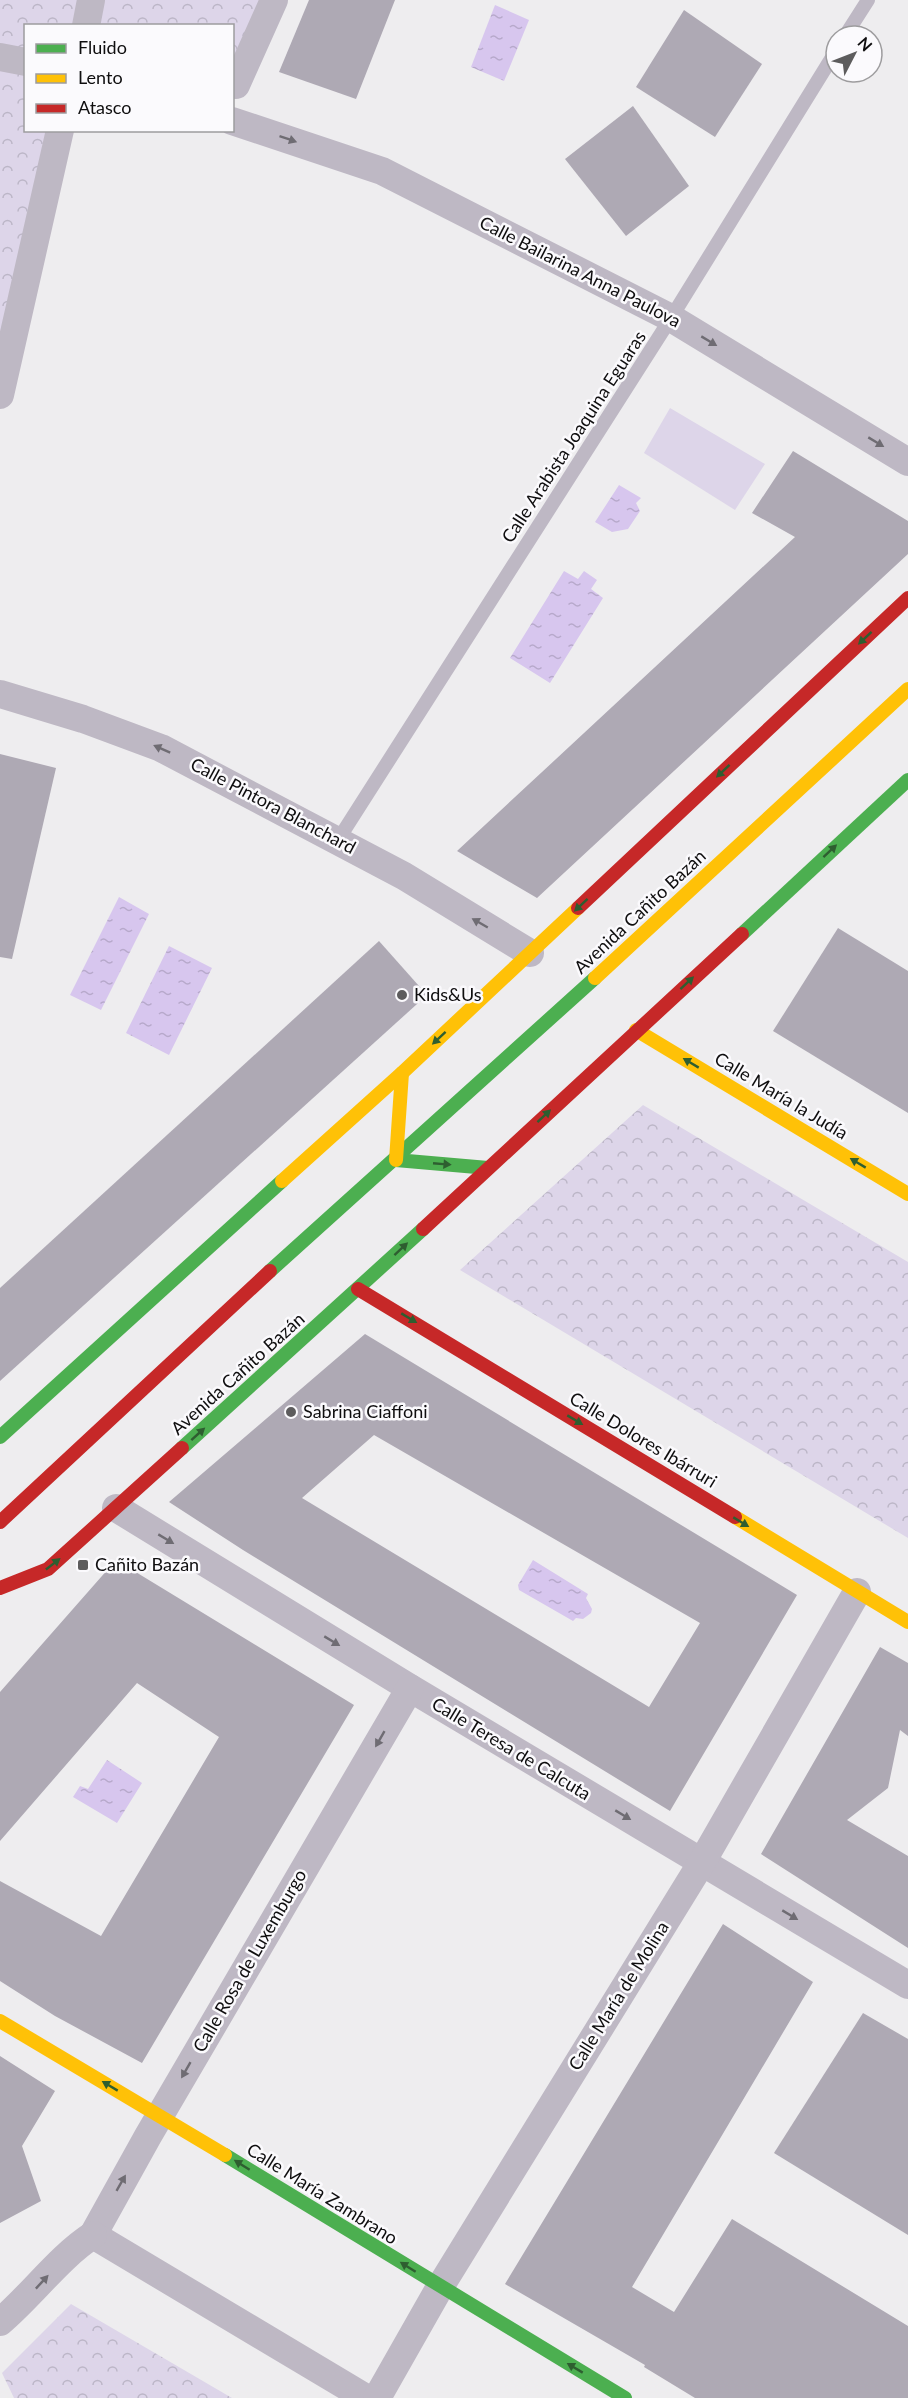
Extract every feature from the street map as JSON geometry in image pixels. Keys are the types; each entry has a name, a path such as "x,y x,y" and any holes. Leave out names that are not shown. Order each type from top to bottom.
{"street":[{"path":"86,24 91,0"},
{"path":"236,85 274,0"},
{"path":"0,57 24,62"},
{"name":"Calle Bailarina Anna Paulova","path":"234,122 382,171 672,318 908,462"},
{"path":"0,396 60,132"},
{"path":"0,1437 402,1073 908,598"},
{"name":"Avenida Cañito Bazán","path":"0,1522 285,1258 396,1160 908,689"},
{"name":"Calle Pintora Blanchard","path":"0,694 83,719 161,748 404,876 530,952"},
{"name":"Avenida Cañito Bazán","path":"0,1588 48,1569 358,1288 908,780"},
{"name":"Calle María la Judía","path":"636,1030 908,1194"},
{"path":"402,1073 396,1160 488,1168"},
{"name":"Calle Dolores Ibárruri","path":"358,1288 908,1623"},
{"name":"Calle Teresa de Calcuta","path":"116,1508 410,1688 908,1985"},
{"name":"Calle María de Molina","path":"377,2398 440,2287 702,1862 857,1592"},
{"name":"Calle Rosa de Luxemburgo","path":"93,2235 410,1688"},
{"name":"Calle María Zambrano","path":"0,2021 626,2398"},
{"path":"0,2322 23,2303 79,2244 93,2235 366,2398"}],"lane":[{"path":"853,24 868,0"},
{"name":"Calle Arabista Joaquina Eguaras","path":"338,840 672,318 824,71"}],"green space":[{"path":"0,0 264,0 234,72 234,24 24,24 24,132 46,132 0,339"},
{"path":"670,408 765,464 735,510 644,453"},
{"path":"643,1105 908,1262 908,1538 460,1270"},
{"path":"71,2304 232,2398 14,2398 2,2373"}],"water":[{"path":"495,5 529,20 504,81 471,67"},
{"path":"619,485 641,498 636,503 640,511 628,529 612,532 595,522"},
{"path":"564,571 578,579 584,571 597,580 591,589 603,598 550,683 510,658"},
{"path":"119,897 149,914 101,1010 70,995"},
{"path":"169,946 212,968 169,1055 126,1033"},
{"path":"533,1560 588,1594 586,1598 592,1609 591,1613 583,1619 576,1618 573,1621 519,1590 518,1585"},
{"path":"107,1760 142,1783 117,1823 73,1797 80,1786 88,1789"}],"building":[{"path":"309,0 395,0 356,99 279,72"},
{"path":"684,10 762,64 715,137 636,87"},
{"path":"633,106 689,186 626,236 565,159"},
{"path":"793,451 908,521 908,554 537,898 457,851 795,537 752,513"},
{"path":"0,754 56,768 12,959 0,957"},
{"path":"838,928 908,971 908,1113 773,1031"},
{"path":"379,941 427,995 0,1381 0,1288"},
{"path":"365,1334 797,1595 670,1811 243,1550 169,1502","holes":["374,1435 700,1623 649,1707 302,1498"]},
{"path":"116,1560 354,1705 142,2063 55,2016 0,1981 0,1881 101,1936 219,1737 137,1683 0,1841 0,1692"},
{"path":"880,1647 908,1663 908,1736 900,1730 888,1788 847,1820 908,1856 908,1948 761,1854"},
{"path":"723,1924 813,1982 632,2287 674,2312 732,2219 908,2326 908,2398 695,2398 644,2367 645,2365 505,2284"},
{"path":"863,2013 908,2039 908,2235 774,2153"},
{"path":"0,2056 55,2091 22,2146 41,2201 0,2223"}],"traffic: fast":[{"path":"742,934 908,780"},
{"path":"270,1271 595,978"},
{"path":"396,1160 488,1168"},
{"path":"0,1437 282,1181"},
{"path":"182,1448 423,1229"},
{"path":"225,2155 625,2398"}],"traffic: slow":[{"path":"595,978 908,689"},
{"path":"282,1181 402,1073 578,908"},
{"path":"636,1030 908,1194"},
{"path":"396,1160 402,1073"},
{"path":"735,1517 908,1622"},
{"path":"0,2021 225,2155"}],"traffic: jam":[{"path":"578,908 908,598"},
{"path":"423,1229 742,934"},
{"path":"0,1522 270,1271"},
{"path":"358,1289 735,1517"},
{"path":"0,1588 48,1569 182,1448"}],"place":[{"name":"Kids&Us","path":"402,995"},
{"name":"Sabrina Ciaffoni","path":"291,1412"},
{"name":"Cañito Bazán","path":"83,1565"}]}
